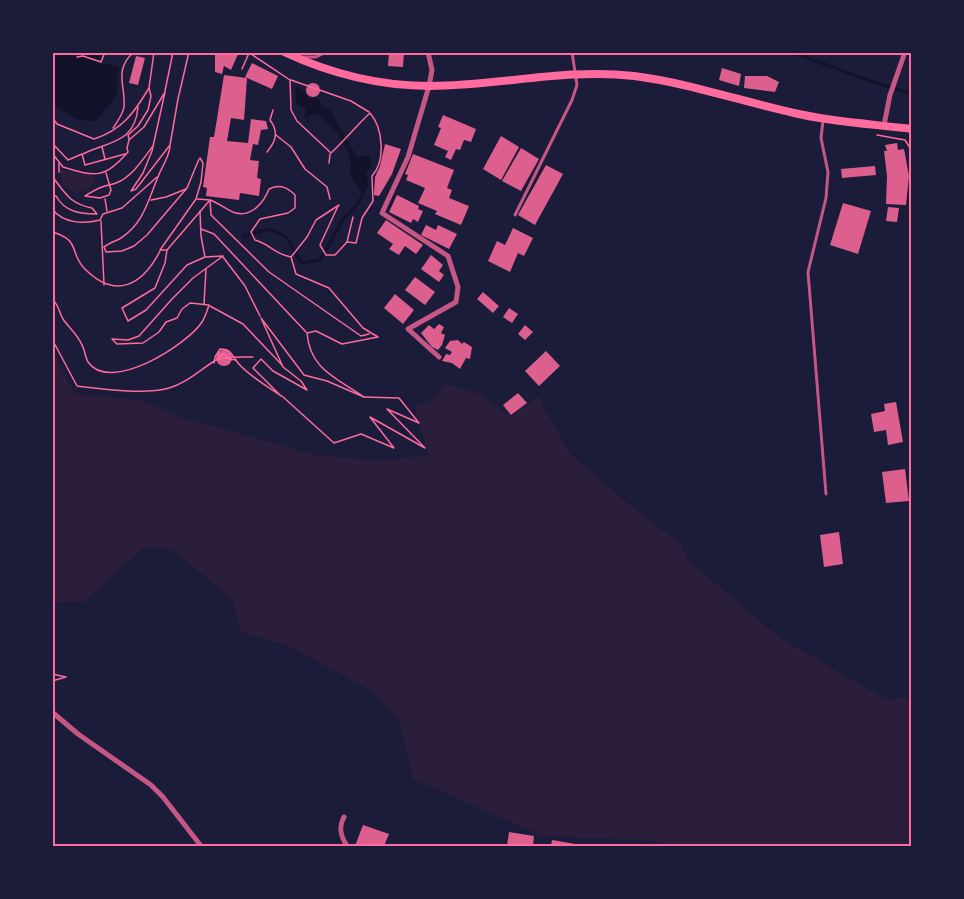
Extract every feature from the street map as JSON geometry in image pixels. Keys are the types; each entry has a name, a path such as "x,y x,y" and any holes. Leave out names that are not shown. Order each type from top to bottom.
{"main road":[{"path":"284,52 336,73 375,81 429,86 574,74 634,76 689,86 823,119 912,129"}],"street":[{"path":"428,52 432,70 429,86 408,157 382,213 448,256 458,287 456,302 408,329 439,357"},
{"path":"884,125 890,95 905,52"},
{"path":"52,712 78,734 151,785 201,846"},
{"path":"344,817 341,834 347,846"}],"lane":[{"path":"295,57 316,57 327,52"},
{"path":"515,215 572,100 577,85 572,52"},
{"path":"823,119 821,138 828,172 826,198 808,272 826,494"}],"path":[{"path":"77,57 83,56 100,62 105,52"},
{"path":"52,117 57,124 94,139 105,136 124,109 120,75 130,55 134,52"},
{"path":"52,143 68,160 114,143 128,135 138,126 148,110 154,52"},
{"path":"170,145 136,189 131,191 148,162 173,52"},
{"path":"52,232 63,235 71,241 82,266 104,285 121,286 139,280 152,265 196,199 203,163 200,158 187,188 141,241 122,251 106,252 104,247 123,237 134,226 151,200 158,177 169,157 178,99 189,52"},
{"path":"242,69 249,53 290,80 351,101 370,113 377,122 381,149 377,170 372,176 373,201 362,218 356,243 347,242"},
{"path":"290,80 291,110 297,121 331,153"},
{"path":"112,129 120,127 138,106 149,88"},
{"path":"129,140 144,127 165,92"},
{"path":"96,176 116,166 128,152 128,135 138,115 138,106"},
{"path":"273,110 270,120 276,135 296,154 305,169 327,187 330,200"},
{"path":"329,163 331,153 370,113"},
{"path":"267,152 276,140 276,135"},
{"path":"876,135 905,140 912,151"},
{"path":"106,172 109,185 111,190 109,195 104,198 84,196 97,189 109,185 123,179 137,166 153,145"},
{"path":"102,146 105,159"},
{"path":"80,171 85,165 121,156 128,152"},
{"path":"52,153 63,167 99,175"},
{"path":"82,154 85,165"},
{"path":"59,162 59,172"},
{"path":"52,176 78,206 92,208 98,214 81,214 61,204 56,196 52,195"},
{"path":"104,285 100,220 103,214 122,208 158,177"},
{"path":"196,199 210,200 234,213 247,214 266,198 269,189 279,186 290,190 295,195 296,201 292,211 260,219 251,232 255,240 263,242 279,255 291,257"},
{"path":"151,200 166,197 187,188"},
{"path":"97,189 100,198"},
{"path":"104,198 107,212"},
{"path":"210,200 167,250 165,263 155,288 122,308 128,321 146,310 187,265 205,257 223,256"},
{"path":"210,200 211,215 269,272 361,336 370,333"},
{"path":"291,257 307,237 316,220 339,205 320,245 326,255 335,255 347,242 353,217"},
{"path":"52,209 67,220 84,224 100,220"},
{"path":"200,210 205,257"},
{"path":"201,228 214,234 307,333 308,349 318,365 364,397"},
{"path":"160,250 167,250"},
{"path":"223,256 193,278 139,336 112,339 117,344 143,344 159,332 166,322 177,318 182,309 190,303 209,305 243,324 283,367 301,381 307,390 273,371 261,359 253,368 334,443 361,434 394,448 370,417 425,448 387,409 419,423 399,398 364,397 327,381 303,375 261,318"},
{"path":"223,256 245,286 283,367"},
{"path":"291,257 296,274 329,288 363,328 378,337 342,344 316,331 307,333"},
{"path":"204,305 206,269"},
{"path":"52,299 57,303 63,319 82,344 88,362 98,372 116,374 145,364 182,342 202,322 209,305"},
{"path":"52,339 77,386 132,391 169,388 214,363 219,356 224,354 236,360"},
{"path":"214,363 220,349 227,349 258,380 281,396"},
{"path":"219,359 253,357"},
{"path":"52,674 66,677 52,681"}],"shaded area":[{"path":"52,53 101,53 98,64 109,64 119,68 118,94 96,121 78,120 53,105"},
{"path":"295,87 303,90 309,99 319,99 323,106 330,110 357,157 369,155 372,167 366,174 369,186 363,194 350,176 351,164 348,151 337,133 320,115 313,114 304,119 306,109 297,105"},
{"path":"62,170 96,176 91,187 77,194 64,185 59,172"},
{"path":"52,351 75,394 142,400 177,416 315,455 382,461 428,455 414,405 429,403 445,384 480,394 511,417 538,396 570,454 639,513 680,543 688,560 780,638 887,700 906,697 911,703 911,846 660,846 657,841 543,836 413,779 399,720 372,691 287,645 241,632 233,600 172,549 144,547 84,602 54,603"}],"building":[{"path":"215,52 238,54 231,70 224,66 222,74 215,72"},
{"path":"389,52 404,52 403,67 388,66"},
{"path":"136,56 145,58 138,85 129,83"},
{"path":"252,63 278,76 272,89 245,77"},
{"path":"722,68 741,74 739,86 719,80"},
{"path":"224,75 247,78 244,120 231,118 227,141 248,143 251,119 266,121 268,129 261,130 258,145 253,144 250,160 259,161 257,178 261,179 259,196 240,193 239,200 206,196 207,188 203,187 210,137 214,137"},
{"path":"745,76 767,76 779,82 775,92 744,88"},
{"path":"313,83 318,85 320,90 318,95 313,97 308,95 306,90 308,85"},
{"path":"443,115 476,129 471,142 464,140 460,150 456,149 451,160 445,157 448,151 434,145 441,128 438,127"},
{"path":"501,136 519,147 501,180 483,169"},
{"path":"897,143 898,150 904,149 909,176 906,205 886,204 887,176 884,151 887,151 885,145"},
{"path":"385,144 401,149 392,174 379,196 374,195 375,177"},
{"path":"521,148 539,159 521,191 502,181"},
{"path":"413,154 454,170 447,188 452,190 449,198 469,206 461,225 435,214 437,211 418,203 425,188 406,180 408,175 405,174"},
{"path":"546,165 563,174 535,225 518,215"},
{"path":"875,166 876,175 842,178 841,169"},
{"path":"397,195 419,206 418,209 423,211 418,222 413,219 411,223 389,212"},
{"path":"843,203 871,211 858,254 830,245"},
{"path":"888,207 899,208 897,222 886,221"},
{"path":"386,220 423,245 416,254 405,246 399,255 389,249 393,244 377,233"},
{"path":"426,225 436,230 438,225 457,234 449,249 421,235"},
{"path":"513,228 533,238 524,256 518,253 510,272 488,261 497,241 505,245"},
{"path":"431,255 443,265 439,271 444,275 439,282 421,269"},
{"path":"415,277 435,292 425,305 405,290"},
{"path":"483,292 499,306 493,313 477,299"},
{"path":"395,294 414,310 403,324 384,308"},
{"path":"509,308 518,314 512,323 503,317"},
{"path":"439,324 444,327 441,333 445,335 438,350 432,347 421,333 429,325 434,329"},
{"path":"525,325 533,332 525,340 518,334"},
{"path":"458,340 472,347 470,359 466,358 460,369 452,363 442,361 446,354 450,355 452,352 445,348 450,341"},
{"path":"224,350 230,352 232,358 230,364 224,366 218,364 216,358 218,352"},
{"path":"546,351 560,366 539,386 525,371"},
{"path":"518,393 527,403 511,415 503,405"},
{"path":"896,402 903,442 888,445 886,430 874,432 871,414 885,411 884,404"},
{"path":"905,469 909,501 886,503 882,472"},
{"path":"839,532 843,564 824,567 820,535"},
{"path":"363,825 389,834 384,846 355,846"},
{"path":"509,832 534,836 533,846 507,846"},
{"path":"552,840 581,845 551,846"}],"waterway":[{"path":"791,52 912,94"},
{"path":"243,236 270,229 287,238 301,263 320,260 342,221 357,205 363,194"}]}
